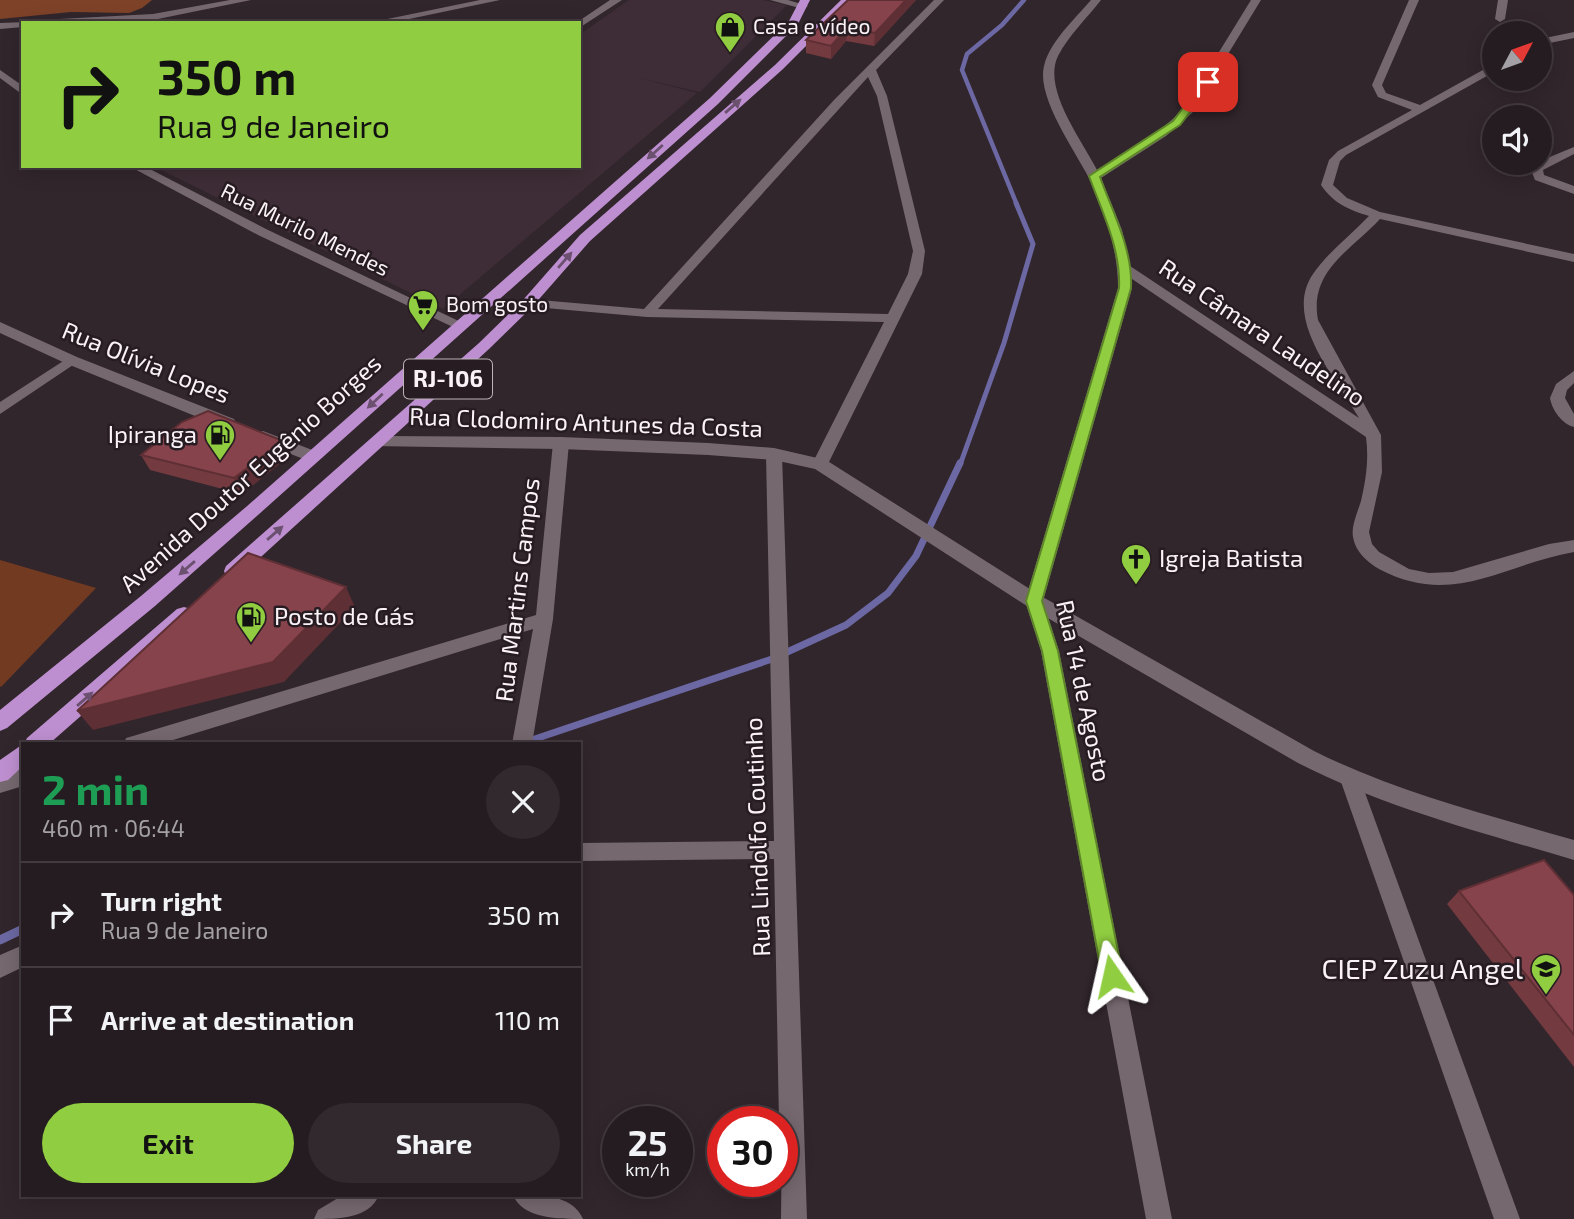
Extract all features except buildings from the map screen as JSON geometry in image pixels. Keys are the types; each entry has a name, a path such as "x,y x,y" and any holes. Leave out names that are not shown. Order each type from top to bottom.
{"highway":[{"name":"RJ-106","path":"220,581 380,442 528,303 584,238 779,67 847,0"},
{"name":"Avenida Doutor Eugênio Borges","path":"3,716 148,601 314,457 713,101 772,46 794,22 804,3"},
{"path":"36,742 201,599"},
{"path":"0,773 21,755"}],"street":[{"path":"78,21 153,17 246,0"},
{"path":"384,21 495,0"},
{"path":"581,24 617,0"},
{"path":"775,0 804,3"},
{"path":"647,313 870,69 939,0"},
{"name":"Rua 14 de Agosto","path":"1096,0 1050,62 1048,76 1060,109 1095,176 1126,269 1125,288 1034,601 1050,651 1159,1219"},
{"path":"1095,176 1162,134 1188,111 1256,0"},
{"path":"1414,0 1377,85 1382,95 1423,110"},
{"path":"1500,19 1503,0"},
{"path":"0,26 21,24"},
{"path":"1552,40 1574,35"},
{"path":"820,464 915,274 919,251 882,96 870,69"},
{"path":"0,73 21,90"},
{"path":"1482,75 1423,110 1352,146 1335,160 1327,185 1331,192 1347,204 1377,215 1574,258"},
{"path":"1574,150 1542,164 1537,170 1539,177 1548,182 1574,190"},
{"name":"Rua Murilo Mendes","path":"139,168 262,232 460,325"},
{"path":"1377,215 1318,276 1310,289 1309,306 1318,334 1373,435 1372,480 1361,540 1368,552 1391,569 1412,578 1447,582 1546,551 1574,547"},
{"name":"Rua Câmara Laudelino","path":"1126,269 1373,435"},
{"path":"528,303 647,313 875,316 892,319"},
{"name":"Rua Olívia Lopes","path":"0,327 71,360 314,457"},
{"path":"0,408 71,360"},
{"path":"1574,376 1560,385 1556,395 1558,404 1574,422"},
{"name":"Rua Clodomiro Antunes da Costa","path":"380,442 561,443 774,454 820,464 1034,601 1234,717 1350,779 1415,803 1574,850"},
{"name":"Rua Martins Campos","path":"523,737 544,619 561,443"},
{"name":"Rua Lindolfo Coutinho","path":"774,454 794,1219"},
{"path":"140,742 544,619"},
{"path":"0,784 21,778"},
{"path":"1350,779 1507,1219"},
{"path":"581,852 785,850"},
{"path":"0,967 21,956"},
{"path":"327,1219 363,1197"},
{"path":"529,1197 570,1219"}],"shaded area":[{"path":"0,0 152,0 129,13 71,12 0,19"},
{"path":"629,0 762,0 787,5 700,92 635,77 697,93 443,309 157,168 581,168 581,34"},
{"path":"0,560 96,588 1,687 0,686"}],"waterway":[{"path":"1017,205 962,70 967,54 1002,25 1024,0"},
{"path":"960,465 1004,343 1033,244 1016,203"},
{"path":"526,742 772,659 846,625 888,593 916,556 960,463"},
{"path":"0,940 21,930"}],"place":[{"name":"Casa e vídeo","path":"730,54"},
{"name":"Bom gosto","path":"423,332"},
{"name":"Ipiranga","path":"220,462"},
{"name":"Igreja Batista","path":"1136,586"},
{"name":"Posto de Gás","path":"251,644"},
{"name":"CIEP Zuzu Angel","path":"1546,996"}],"route":[{"path":"1112,976 1050,651 1034,601 1125,288 1126,269 1122,254 1095,176 1177,123 1208,82"}]}
